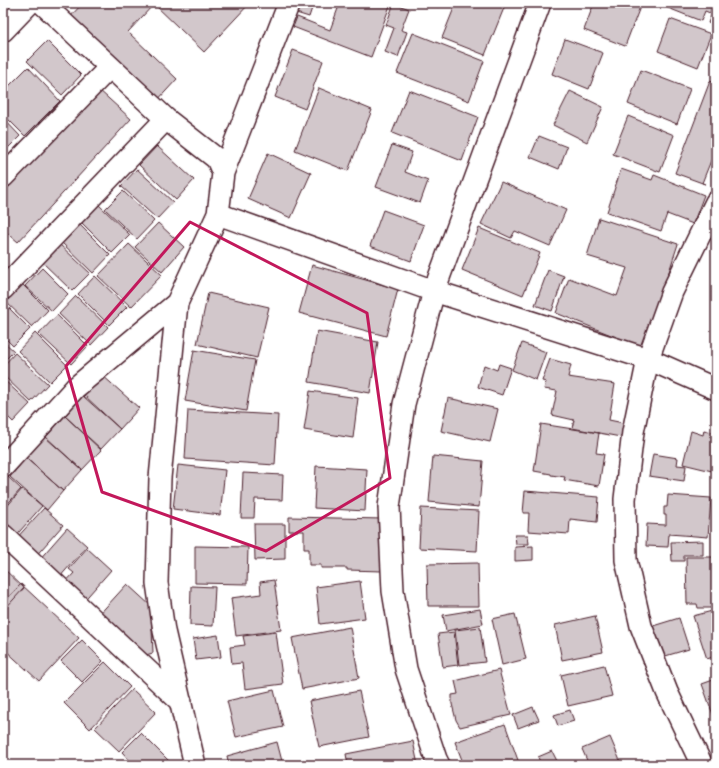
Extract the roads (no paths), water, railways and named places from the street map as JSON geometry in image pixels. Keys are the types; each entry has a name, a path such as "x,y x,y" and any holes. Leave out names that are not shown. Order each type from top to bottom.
{"main road":[{"path":"3,30 28,3"}],"street":[{"path":"42,3 166,119 217,159 223,173"},
{"path":"196,765 164,631 157,583 160,478 177,303 218,214 223,173 289,3"},
{"path":"439,765 406,669 393,591 389,507 404,404 434,291 540,3"},
{"path":"3,177 110,67"},
{"path":"7,278 166,119"},
{"path":"702,765 667,692 641,626 626,560 625,499 633,432 648,359 672,292 716,202"},
{"path":"218,214 434,291 648,359 716,389"},
{"path":"3,467 75,388 177,303"},
{"path":"3,535 181,702"}]}
